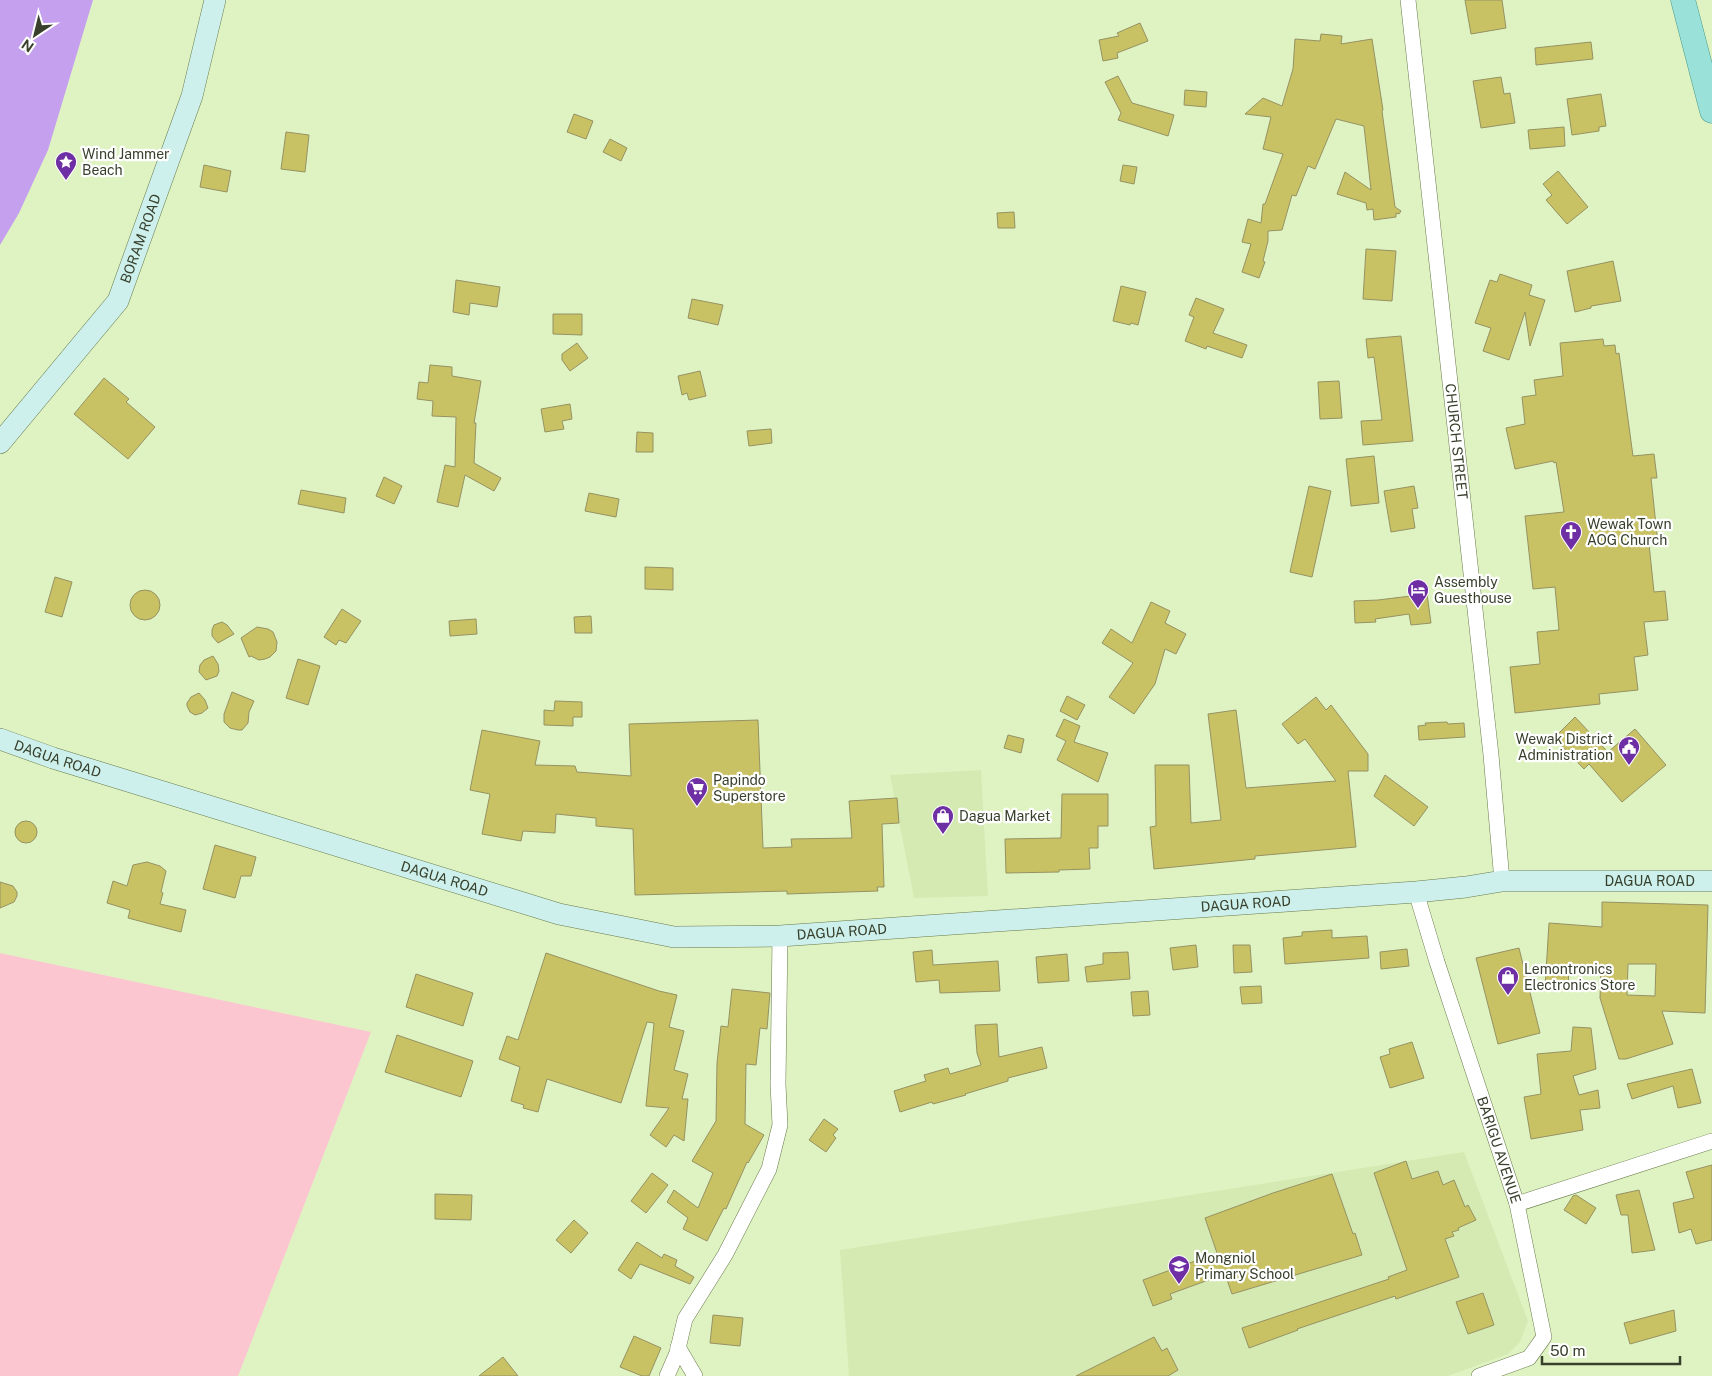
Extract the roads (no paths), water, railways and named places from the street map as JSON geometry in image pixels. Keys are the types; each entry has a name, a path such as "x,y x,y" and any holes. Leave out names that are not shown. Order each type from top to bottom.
{"main road":[{"path":"1683,0 1712,111"}],"street":[{"name":"BORAM ROAD","path":"0,442 118,301 192,96 216,0"},
{"name":"CHURCH STREET","path":"1408,0 1491,755 1502,881"},
{"name":"DAGUA ROAD","path":"0,739 62,761 559,914 674,937 780,936 1416,892 1502,881 1712,881"},
{"name":"BARIGU AVENUE","path":"1416,892 1440,971 1518,1204 1544,1337 1529,1358 1479,1376"},
{"path":"667,1376 685,1319 725,1255 769,1169 778,1134 780,1125 778,1084 780,936"},
{"path":"1518,1204 1712,1141"},
{"path":"678,1346 695,1376"}],"place":[{"name":"Wind Jammer Beach","path":"66,181"},
{"name":"Wewak Town AOG Church","path":"1571,551"},
{"name":"Assembly Guesthouse","path":"1418,609"},
{"name":"Wewak District Administration","path":"1629,766"},
{"name":"Papindo Superstore","path":"697,807"},
{"name":"Dagua Market","path":"943,835"},
{"name":"Lemontronics Electronics Store","path":"1508,996"},
{"name":"Mongniol Primary School","path":"1179,1285"}]}
